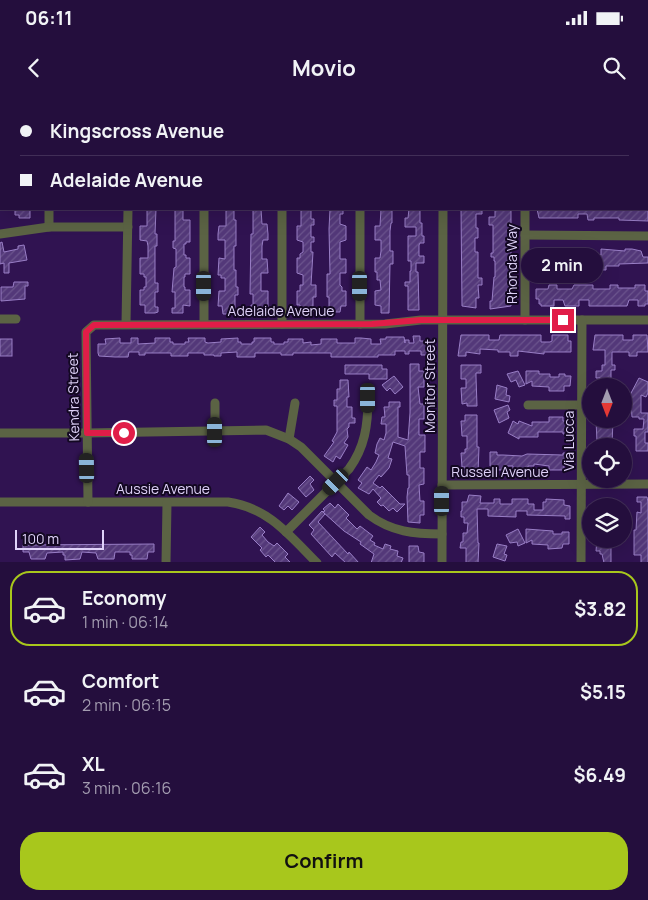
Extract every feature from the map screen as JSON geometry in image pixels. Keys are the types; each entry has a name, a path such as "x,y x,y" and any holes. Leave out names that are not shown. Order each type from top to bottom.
{"street":[{"path":"49,210 49,227"},
{"path":"126,324 128,210"},
{"path":"204,210 204,324"},
{"path":"282,210 282,324"},
{"path":"360,210 360,324"},
{"name":"Monitor Street","path":"442,562 443,210"},
{"name":"Rhonda Way","path":"525,210 525,320"},
{"path":"0,234 49,227 128,227"},
{"path":"525,235 648,236"},
{"path":"0,319 16,319"},
{"name":"Adelaide Avenue","path":"94,325 360,324 442,320 648,320"},
{"name":"Via Lucca","path":"582,320 582,378"},
{"name":"Kendra Street","path":"88,502 86,332 94,325"},
{"path":"286,532 336,482 355,460 365,440 368,423 368,398"},
{"path":"215,403 215,432"},
{"path":"289,439 295,403"},
{"path":"528,405 582,405"},
{"path":"0,433 266,430 289,439 301,448 369,514 388,527 407,533 442,534"},
{"name":"Russell Avenue","path":"632,484 648,484"},
{"name":"Russell Avenue","path":"442,485 582,485"},
{"name":"Via Lucca","path":"581,562 582,485"},
{"name":"Aussie Avenue","path":"0,502 239,503 259,510 269,516 317,562"},
{"path":"166,562 167,503"}],"building":[{"path":"15,210 30,210 30,218 19,218 19,215 15,215"},
{"path":"147,210 156,210 155,234 157,234 157,246 155,246 155,283 158,283 158,292 155,292 155,307 158,307 158,312 155,313 145,313 145,305 140,305 140,290 144,290 144,287 146,287 146,277 144,277 144,274 140,274 140,258 148,258 148,246 147,241 140,240 140,226 147,226"},
{"path":"175,210 183,210 183,220 190,220 190,242 184,244 184,255 186,255 186,258 190,258 190,274 185,274 184,287 185,290 190,290 190,306 183,305 183,313 172,313 172,308 175,308 175,292 172,292 174,268 176,267 176,249 173,248 173,241 175,241"},
{"path":"226,210 234,210 236,246 234,246 234,270 236,270 236,287 238,287 238,295 235,295 235,314 223,314 222,306 218,306 219,291 225,291 225,278 221,278 221,275 218,275 219,258 225,259 225,240 218,240 218,234 219,226 226,226"},
{"path":"253,210 261,210 262,224 267,224 268,234 268,240 263,240 262,259 267,259 268,273 261,273 261,291 268,291 268,308 261,308 261,311 251,311 253,294 250,294 251,234 253,234"},
{"path":"301,210 311,210 311,219 314,219 314,225 311,225 311,237 314,237 314,242 311,242 311,252 313,252 311,285 316,285 316,297 313,297 313,312 302,312 300,305 297,305 297,291 300,291 300,285 303,285 303,275 297,273 297,258 300,258 300,254 303,252 303,242 297,240 297,226 301,226"},
{"path":"330,210 343,210 343,214 340,214 340,224 346,226 346,240 340,242 340,259 346,259 346,273 340,273 340,285 342,291 346,291 346,306 341,306 340,312 329,312 329,297 327,297 327,274 330,274"},
{"path":"381,210 392,210 390,251 393,251 393,264 390,264 389,313 381,313 381,306 375,305 375,291 381,290 380,280 377,280 377,272 375,272 375,258 380,258 381,240 375,240 375,226 380,226"},
{"path":"409,210 420,210 420,223 422,223 424,243 419,245 419,256 424,256 424,263 416,263 419,310 408,310 408,286 405,286 405,282 410,282 411,271 411,261 408,261 408,236 416,236 416,227 405,227 405,218 408,218"},
{"path":"461,210 482,210 482,214 476,214 478,238 475,238 475,252 478,252 478,278 482,278 482,285 478,285 479,298 476,298 476,308 462,306"},
{"path":"495,210 511,210 511,282 509,282 509,291 511,291 511,306 490,309 495,277 495,261 494,257 491,257 491,253 493,253 493,225 489,225 489,217 495,217"},
{"path":"537,210 648,210 648,221 619,220 619,218 594,218 594,220 588,220 587,214 578,214 578,218 539,218"},
{"path":"2,242 4,252 18,249 18,246 24,245 27,260 9,263 9,273 4,273 4,263 0,264 0,243"},
{"path":"540,249 567,249 567,251 591,249 591,255 601,255 601,249 625,251 625,249 632,249 641,251 643,257 648,257 648,263 606,266 606,270 585,269 585,266 570,266 570,271 562,271 562,266 536,266 536,255 538,255"},
{"path":"14,282 28,282 28,286 25,286 25,299 1,301 1,287 13,287"},
{"path":"549,285 557,285 557,289 572,289 574,285 593,285 593,289 610,289 610,285 618,285 618,288 635,288 635,285 645,285 645,291 648,291 648,304 638,306 638,300 629,300 627,306 589,306 589,300 579,300 579,306 565,306 563,300 554,300 554,306 541,306 539,299 536,299 536,289 548,289"},
{"path":"461,335 489,335 489,340 499,340 500,335 541,335 541,342 550,342 552,341 552,335 568,335 568,341 571,341 571,352 544,352 544,354 518,351 518,356 510,356 510,352 480,349 480,354 466,352 466,356 458,356"},
{"path":"595,335 623,335 623,340 633,340 633,335 647,335 648,352 637,352 637,356 629,356 629,352 612,352 612,365 615,365 615,370 611,370 611,378 596,378 596,371 602,371 602,365 605,365 605,350 593,350"},
{"path":"413,336 420,336 420,341 428,341 427,355 421,355 421,351 409,351 409,354 405,354 405,351 395,351 395,355 378,355 378,357 331,357 331,353 293,353 293,355 281,355 281,353 255,353 255,357 237,357 237,352 221,353 221,356 188,353 188,356 171,356 171,353 145,353 145,355 139,355 139,352 129,352 128,357 115,357 99,356 98,353 98,344 106,344 105,339 120,338 120,343 131,343 131,338 138,338 138,344 155,343 155,338 170,338 170,342 173,342 173,344 185,344 185,342 189,342 188,338 205,338 205,342 208,343 221,342 221,339 238,338 238,342 241,342 241,344 252,344 254,338 271,338 271,342 274,342 274,344 284,344 284,342 288,342 288,339 303,339 303,343 311,342 311,345 321,344 321,339 337,339 337,343 355,343 355,338 371,339 371,344 381,344 380,339 386,339 386,337 404,337 405,343 405,340 409,340 409,343 414,343"},
{"path":"0,339 12,339 12,356 0,356"},
{"path":"410,364 419,364 419,371 424,371 424,387 418,387 420,404 424,404 424,419 419,419 419,435 425,435 425,452 420,452 420,468 424,468 424,484 419,485 420,501 424,501 424,515 420,515 420,523 408,522 407,497 409,475 407,475 405,446 393,442 388,458 392,459 389,468 381,477 379,475 373,483 380,488 382,486 400,504 405,504 397,512 393,508 389,511 383,505 381,506 377,502 381,498 373,489 369,494 358,488 362,483 358,480 367,467 371,470 379,455 375,453 380,438 384,440 386,433 386,424 381,424 382,417 385,417 384,407 389,407 389,402 400,402 400,407 398,407 398,437 408,440"},
{"path":"345,365 382,365 382,369 387,369 387,379 369,379 369,374 345,374"},
{"path":"461,365 481,365 481,373 476,373 477,406 467,406 467,403 462,404 461,388 466,388 466,379 461,379"},
{"path":"518,371 525,385 519,387 516,380 511,382 507,374"},
{"path":"526,371 539,371 539,374 550,374 550,377 559,377 559,374 571,376 570,386 564,386 564,391 549,391 549,387 532,386 532,381 526,384"},
{"path":"394,376 403,387 395,394 390,388 387,391 382,385"},
{"path":"639,378 648,382 646,397 641,395 641,413 648,413 648,432 645,432 645,443 648,443 648,451 636,451 634,429 643,429 644,419 632,417 632,391"},
{"path":"340,380 348,380 349,397 347,397 347,407 352,407 352,418 355,418 355,423 349,423 347,429 348,437 344,443 348,445 340,459 336,456 333,462 324,456 334,442 332,441 337,432 337,406 334,406 334,400 337,400 337,389 340,389"},
{"path":"497,385 507,388 506,395 510,396 509,402 495,399"},
{"path":"508,405 510,410 507,412 509,418 499,423 494,410"},
{"path":"465,415 477,415 478,473 465,473 465,467 462,467 461,453 465,453 465,449 467,449 467,436 462,436 461,421 465,421"},
{"path":"549,417 563,417 563,421 568,421 568,434 563,434 563,432 538,432 538,437 519,437 519,439 508,433 513,421 518,424 519,421 532,426 532,422 549,422"},
{"path":"596,428 613,428 612,438 597,438"},
{"path":"490,452 497,452 497,455 522,456 527,454 563,455 563,453 569,453 569,464 564,464 564,470 549,470 549,466 534,464 534,466 528,466 528,470 513,470 513,466 503,466 503,470 496,470 496,466 490,466"},
{"path":"310,476 314,480 310,484 314,490 306,497 298,488"},
{"path":"288,493 299,502 292,510 288,506 284,510 279,506"},
{"path":"469,495 481,496 480,503 494,503 494,499 500,499 500,504 512,504 512,499 528,499 528,504 534,504 534,510 543,510 543,502 546,502 546,499 564,500 564,505 570,506 570,519 565,519 565,516 527,515 527,511 516,511 516,517 488,516 488,509 477,509 478,562 466,562 466,548 460,548 461,542 463,542 463,533 467,533 468,523 464,523 464,517 461,517 462,502 467,502"},
{"path":"637,497 647,497 648,562 641,562 641,555 634,555 634,530 636,530 637,512 641,513 641,502 637,502"},
{"path":"330,503 335,508 338,504 349,515 346,518 357,529 360,526 373,536 370,540 375,543 374,545 383,549 385,544 391,546 390,549 398,551 397,556 403,558 401,562 371,562 374,554 360,544 361,542 344,531 323,512 325,511 323,509"},
{"path":"322,511 325,514 318,522 358,562 345,562 335,553 332,557 311,534 314,530 309,525"},
{"path":"260,527 265,532 262,535 268,542 274,546 277,543 288,554 285,557 290,562 275,562 268,555 266,557 260,550 262,548 251,537"},
{"path":"518,529 525,543 518,546 517,542 510,543 506,535"},
{"path":"526,529 553,531 553,534 569,532 569,544 563,544 562,548 548,549 548,545 532,544 532,540 526,543"},
{"path":"154,544 154,552 148,552 147,559 132,559 130,552 115,552 114,559 98,559 96,553 82,552 80,559 65,560 63,552 47,553 45,559 31,559 29,552 23,552 23,545"},
{"path":"497,544 507,546 504,554 507,555 505,561 493,557"},
{"path":"409,546 418,546 419,552 424,553 424,562 409,562"},
{"path":"596,548 611,548 611,562 604,562 600,551 596,551"}],"route":[{"path":"124,433 87,433 86,332 94,325 385,324 421,320 563,320"}]}
